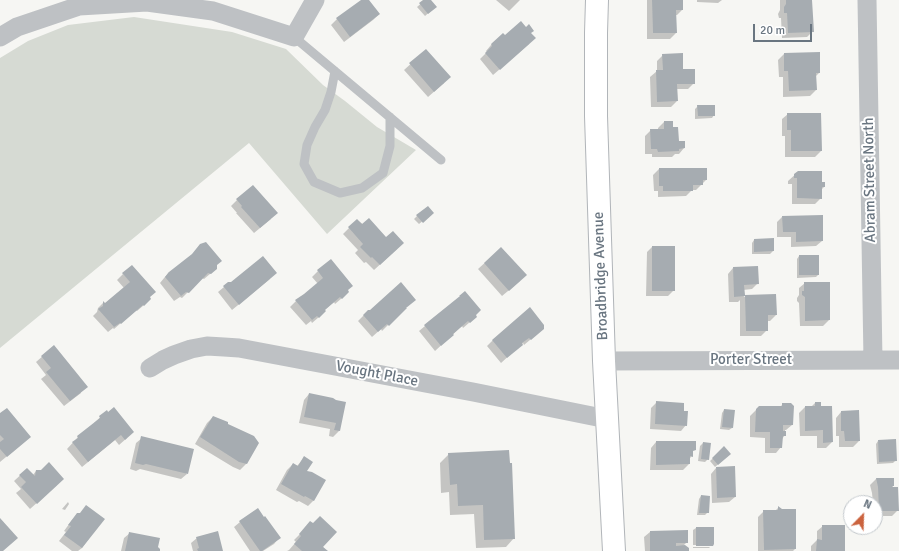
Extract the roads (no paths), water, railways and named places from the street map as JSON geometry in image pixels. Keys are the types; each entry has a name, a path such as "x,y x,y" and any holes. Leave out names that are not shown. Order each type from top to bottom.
{"main road":[{"name":"Broadbridge Avenue","path":"597,0 596,116 604,361 614,551"}],"street":[{"path":"0,38 17,27 79,6 146,2 213,11 294,37 315,0"},
{"name":"Abram Street North","path":"867,0 873,360"},
{"name":"Vought Place","path":"150,368 169,357 191,349 207,346 224,346 607,419"},
{"name":"Porter Street","path":"604,361 899,360"}],"lane":[{"path":"294,37 441,160"},
{"path":"335,71 331,92 325,110 307,145 304,164 314,182 340,193 362,188 383,173 390,146 390,117"}]}
